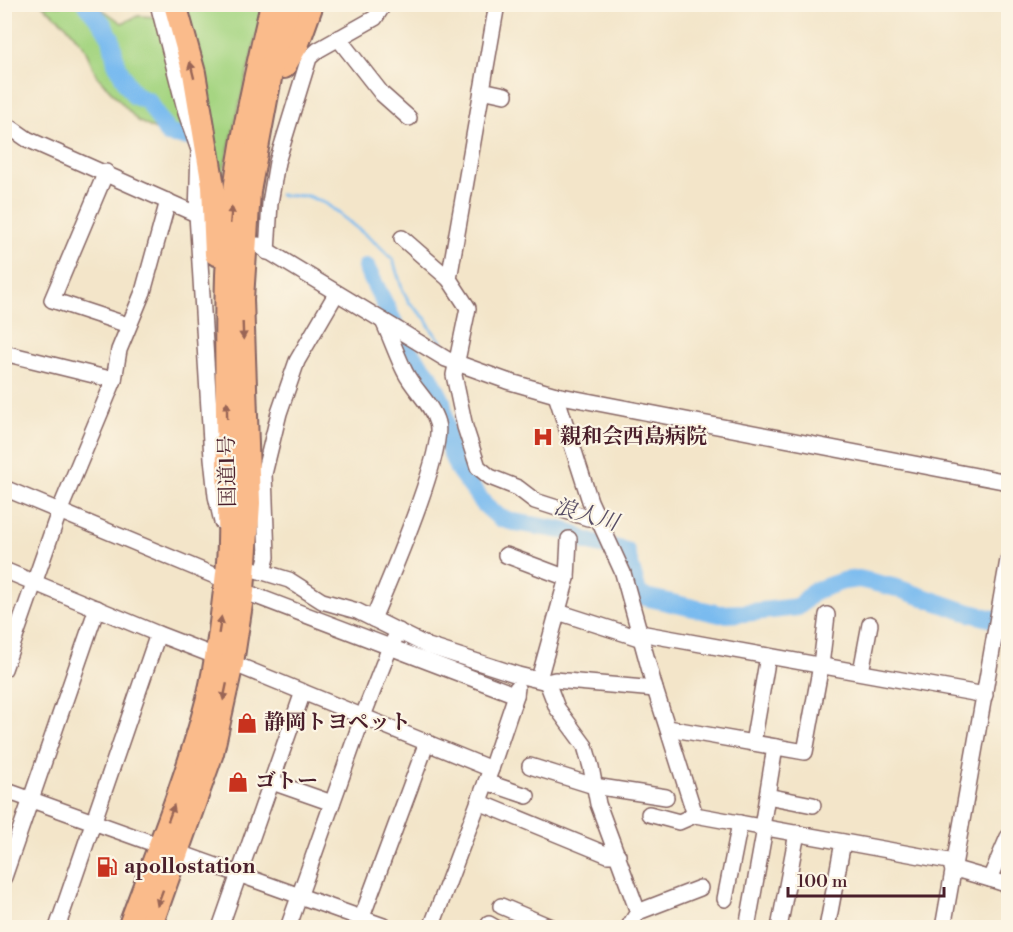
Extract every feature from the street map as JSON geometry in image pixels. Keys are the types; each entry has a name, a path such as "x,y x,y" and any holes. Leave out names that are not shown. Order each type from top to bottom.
{"highway":[{"path":"175,4 194,73 213,186 219,340 226,356"},
{"name":"国道1号","path":"244,577 229,548 227,275 237,166 272,4"},
{"name":"国道1号","path":"129,927 212,753 223,659 244,577 249,503 242,299 249,191 276,46 289,4"},
{"path":"242,299 251,271 284,67 300,4"},
{"path":"284,67 298,43 312,4"},
{"name":"国道1号","path":"150,927 168,847"}],"street":[{"path":"158,4 186,112 199,150 212,458 216,496 229,548"},
{"path":"384,4 375,18 318,50 309,58 277,162 263,249 446,359 507,381 556,395 1008,482"},
{"path":"448,279 497,4"},
{"path":"338,38 382,94 409,118"},
{"path":"482,90 505,95"},
{"path":"4,123 27,139 202,216"},
{"path":"106,172 52,300 128,325"},
{"path":"4,669 59,512 114,380 119,350 143,292 168,201"},
{"path":"402,238 448,279 468,308 454,375 465,427 478,467 490,477 518,488 535,501 588,518"},
{"path":"244,577 267,557 264,474 279,413 297,361 336,294"},
{"path":"373,619 425,486 436,449 439,426 434,412 406,373 386,323"},
{"path":"4,353 114,380"},
{"path":"556,395 590,501 623,573 695,815"},
{"path":"4,488 59,512 244,577 390,647 516,695"},
{"path":"569,539 567,578 543,680 557,708 585,747 598,804 639,912"},
{"path":"506,555 567,578"},
{"path":"943,927 1006,587 1008,560"},
{"path":"4,570 427,742 527,796"},
{"path":"244,577 289,580 322,601 357,611 428,646 518,675 543,680 656,689"},
{"path":"4,877 97,608"},
{"path":"558,612 641,636 821,665 985,695"},
{"path":"668,728 805,752 821,665 827,615"},
{"path":"861,672 870,624"},
{"path":"288,927 363,716 390,647 399,631"},
{"path":"57,927 158,634"},
{"path":"753,743 768,656"},
{"path":"431,927 489,776 516,695 518,675"},
{"path":"220,927 303,692"},
{"path":"360,923 427,742"},
{"path":"747,927 775,747"},
{"path":"530,766 594,786 666,797"},
{"path":"272,782 332,803"},
{"path":"4,790 240,873 360,923 389,927"},
{"path":"767,796 813,805"},
{"path":"479,802 608,855 618,855"},
{"path":"649,814 679,822 695,815 843,842 953,865 1008,885"},
{"path":"724,899 740,823"},
{"path":"780,927 797,833"},
{"path":"990,879 1008,837"},
{"path":"827,927 843,842"},
{"path":"628,927 639,912 700,888"},
{"path":"501,906 552,927"}],"green space":[{"path":"42,5 96,5 122,23 138,16 159,17 188,131 163,134 138,121 97,76 84,47 66,25"},
{"path":"186,5 264,5 219,189"}],"waterway":[{"name":"浪人川","path":"86,4 111,38 116,63 135,96 148,101 168,134 190,137"},
{"path":"982,4 993,10"},
{"path":"280,195 308,196 327,204 377,244 393,260 409,302 426,319 431,329 450,352"},
{"name":"浪人川","path":"366,267 408,350 430,377 442,401 450,450 458,469 484,504 500,518 566,531 586,541 626,551 641,596 720,614 798,607 814,591 843,581 859,579 897,588 963,611 1008,623"}],"place":[{"name":"親和会西島病院","path":"543,437"},
{"name":"静岡トヨペット","path":"247,723"},
{"name":"ゴトー","path":"238,782"},
{"name":"apollostation","path":"107,867"}]}
